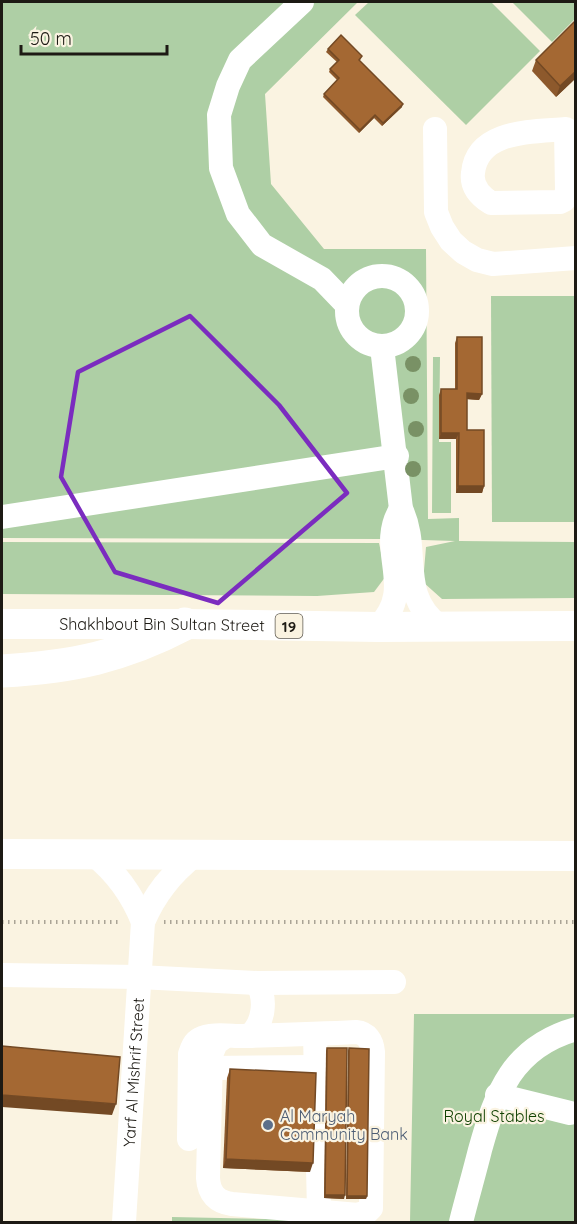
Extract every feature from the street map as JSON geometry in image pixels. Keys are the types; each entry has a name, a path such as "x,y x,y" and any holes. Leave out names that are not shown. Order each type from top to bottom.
{"highway":[{"path":"2,671 87,662 138,647 185,624"}],"main road":[{"name":"Shakhbout Bin Sultan Street","path":"2,624 576,626"},
{"path":"2,854 576,856"}],"street":[{"path":"302,2 240,60 228,86 219,115 221,168 238,214 262,245 322,279 347,305"},
{"path":"435,129 436,212 451,241 463,252 477,260 493,264 576,258"},
{"path":"322,279 381,276 402,283 414,299 417,312 414,324 407,336 396,344 382,346 369,344 354,332 348,321 347,305 352,293 360,284 372,278"},
{"path":"382,346 397,456 401,508 410,531 414,594 424,612 439,626"},
{"path":"2,517 397,456"},
{"path":"378,627 390,613 396,595 397,585 391,539 394,523 401,508"},
{"name":"Yarf Al Mishrif Street","path":"93,854 129,891 143,922"},
{"name":"Yarf Al Mishrif Street","path":"124,1222 143,922 150,906 170,877 196,854"},
{"path":"6,980 139,977 266,983 394,982"},
{"path":"266,983 270,1018 273,1025 283,1035"},
{"path":"189,1139 190,1064 192,1047 199,1040 238,1036 361,1033 370,1040 373,1052 370,1208 367,1212 358,1215 226,1203 220,1201 211,1192 208,1178 212,1049 220,1039 238,1036 259,1026 266,983"},
{"path":"461,1222 490,1114 507,1077 520,1061 536,1048 554,1037 576,1029"},
{"path":"315,1034 319,1211"},
{"path":"210,1068 316,1067"},
{"path":"497,1095 570,1113"}],"path":[{"path":"2,922 576,922"}],"highlighted area":[{"path":"190,316 279,405 347,493 218,603 115,572 61,477 78,372"}],"green space":[{"path":"2,2 358,2 265,94 271,184 324,249 426,249 428,519 459,518 459,541 575,542 575,598 442,599 423,582 426,547 455,541 2,538"},
{"path":"369,2 491,2 540,51 466,125 355,15"},
{"path":"512,2 575,2 575,19 552,42"},
{"path":"491,296 575,296 575,522 492,522"},
{"path":"433,357 440,357 439,442 451,442 451,513 432,513"},
{"path":"2,542 379,543 386,576 374,592 317,596 2,594"},
{"name":"Royal Stables","path":"414,1014 575,1014 575,1222 410,1222"},
{"path":"172,1217 410,1222 172,1222"}],"building":[{"path":"576,20 576,71 560,86 536,60"},
{"path":"341,35 362,56 359,60 403,104 383,123 375,115 360,130 324,94 339,78 330,69 339,60 328,49"},
{"path":"457,337 482,337 482,394 467,393 467,430 484,430 484,486 458,486 459,433 441,433 441,389 457,389"},
{"path":"2,1046 120,1057 116,1104 2,1095"},
{"path":"327,1048 347,1048 345,1195 325,1195"},
{"path":"349,1048 369,1049 367,1196 347,1196"},
{"name":"Al Maryah Community Bank","path":"230,1069 316,1073 313,1163 226,1159"}],"place":[{"name":"Al Maryah Community Bank","path":"268,1125"}]}
